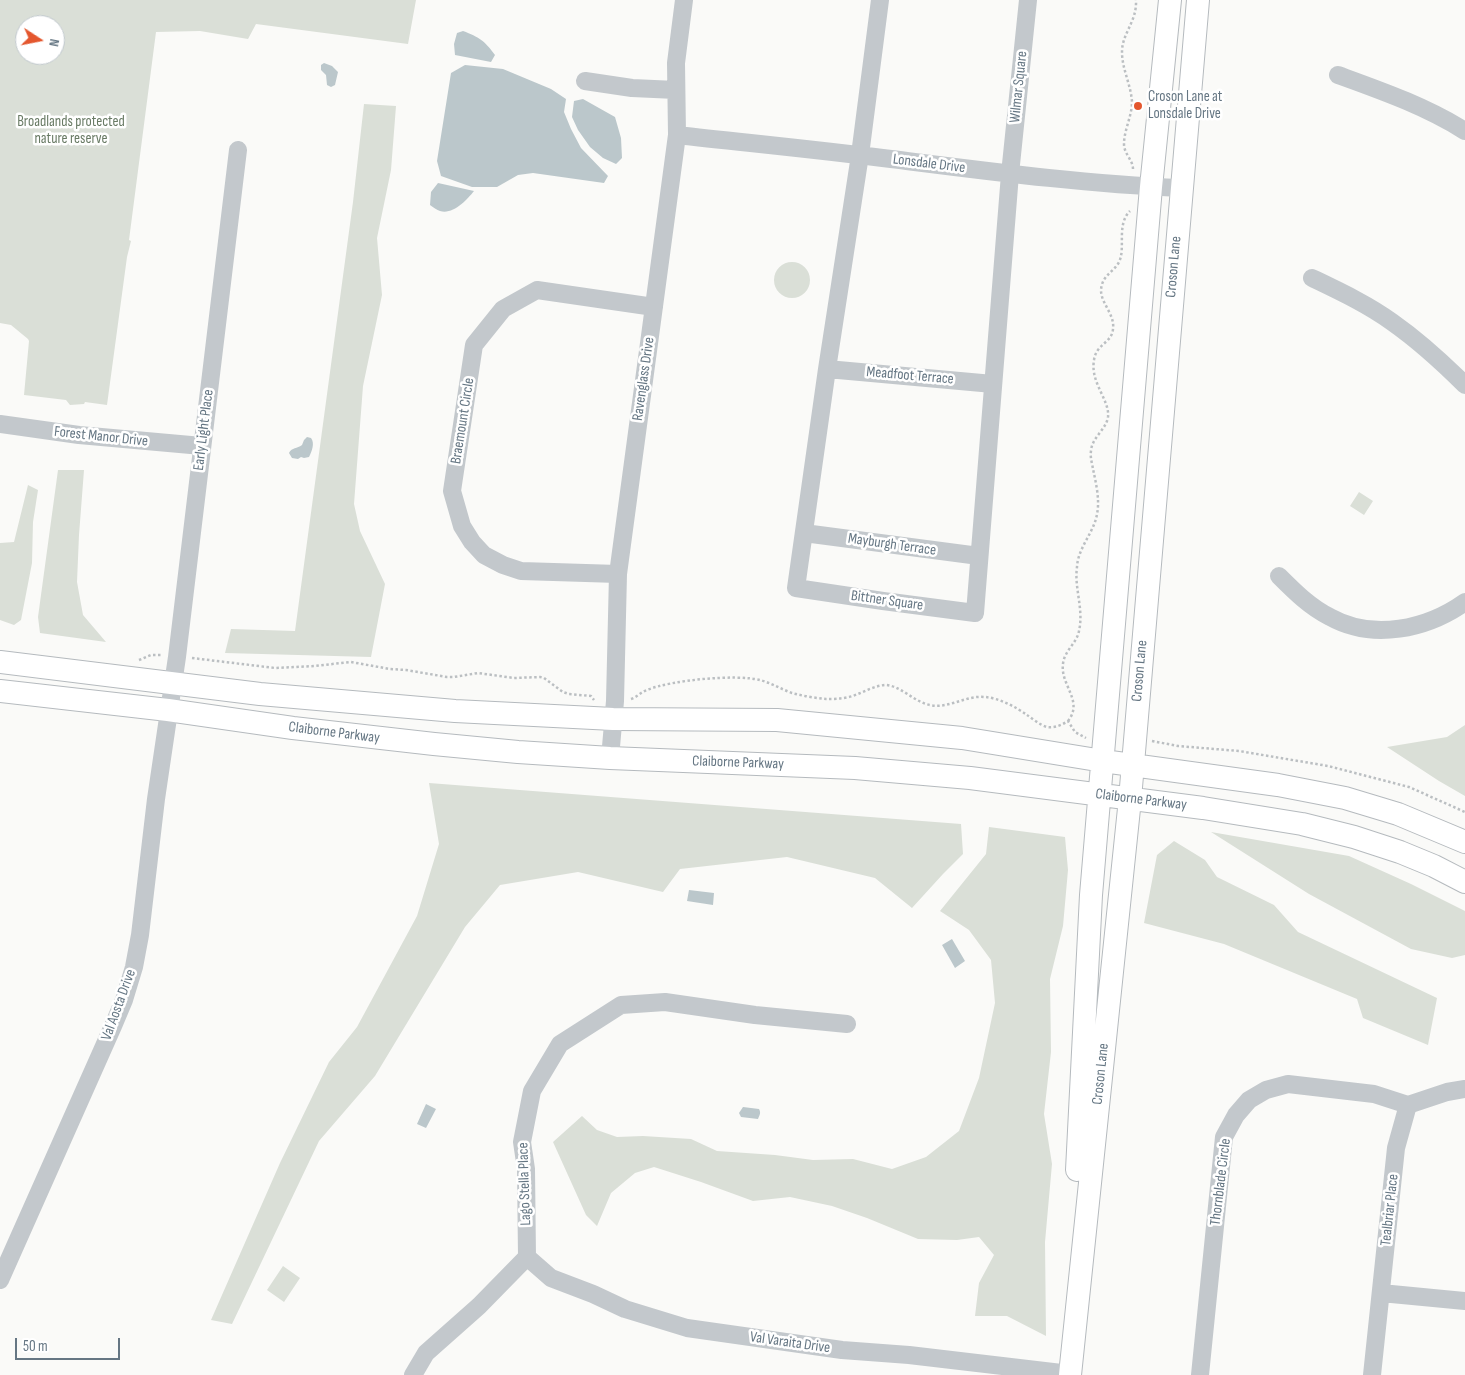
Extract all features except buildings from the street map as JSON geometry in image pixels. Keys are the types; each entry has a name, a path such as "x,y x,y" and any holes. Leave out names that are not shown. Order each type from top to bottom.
{"main road":[{"name":"Croson Lane","path":"1074,1341 1072,1270 1091,895 1103,761 1142,186 1170,0"},
{"name":"Croson Lane","path":"1070,1375 1130,799 1198,0"},
{"name":"Claiborne Parkway","path":"0,662 260,694 454,711 613,719 777,720 962,738 1345,798 1398,814 1465,842"},
{"name":"Claiborne Parkway","path":"0,691 168,710 293,728 518,752 610,758 855,768 970,778 1099,794 1302,824 1354,837 1417,859 1465,882"}],"street":[{"name":"Ravenglass Drive","path":"610,758 615,701 618,574 677,135 676,63 684,0"},
{"path":"860,155 880,0"},
{"name":"Wilmar Square","path":"1010,174 1028,0"},
{"path":"1338,75 1404,99 1465,131"},
{"path":"585,81 632,88 676,90"},
{"name":"Lonsdale Drive","path":"677,135 1010,174 1181,188"},
{"name":"Early Light Place","path":"168,710 178,647 238,150"},
{"name":"Bittner Square","path":"860,155 827,368 796,588 975,613 1010,174"},
{"path":"1312,278 1359,302 1392,322 1426,347 1465,385"},
{"name":"Braemount Circle","path":"618,574 522,571 503,565 484,555 472,542 462,526 452,491 474,345 503,309 537,290 654,307"},
{"name":"Meadfoot Terrace","path":"827,368 994,384"},
{"name":"Forest Manor Drive","path":"0,424 79,436 202,446"},
{"name":"Mayburgh Terrace","path":"804,533 979,556"},
{"path":"1279,576 1303,600 1330,618 1360,628 1379,630 1419,625 1440,617 1465,602"},
{"name":"Val Aosta Drive","path":"0,1280 113,1026 124,1000 134,967 140,935 168,710"},
{"name":"Lago Stella Place","path":"527,1257 526,1169 522,1142 532,1091 560,1044 621,1005 666,1002 756,1015 847,1024"},
{"name":"Thornblade Circle","path":"1200,1375 1224,1137 1236,1115 1249,1100 1266,1090 1288,1084 1374,1094 1408,1105"},
{"path":"1408,1105 1447,1092 1465,1089"},
{"name":"Tealbriar Place","path":"1372,1375 1396,1148 1408,1105"},
{"path":"413,1375 426,1353 479,1306 527,1257"},
{"name":"Val Varaita Drive","path":"527,1257 552,1278 625,1309 687,1328 842,1350 909,1355 1070,1375"},
{"path":"1381,1293 1465,1301"}],"path":[{"path":"1068,721 1072,716 1075,706 1062,666 1064,658 1079,633 1080,612 1076,566 1097,515 1098,498 1090,452 1094,440 1105,426 1108,416 1093,370 1095,353 1112,336 1114,329 1111,314 1102,299 1101,290 1106,276 1117,265 1120,258 1125,218 1132,210 1142,186 1133,164 1126,154 1124,145 1132,100 1122,52 1123,42 1135,16 1136,0"}],"green space":[{"name":"Broadlands protected nature reserve","path":"0,0 416,0 408,44 256,24 248,39 200,31 156,32 129,240 131,241 127,257 107,405 85,402 84,404 70,405 66,400 24,395 29,341 11,325 0,323"},
{"path":"364,104 396,106 391,170 377,238 382,295 363,386 354,504 360,531 385,584 371,657 225,653 231,629 295,631 353,202"},
{"path":"792,262 799,263 805,267 809,273 809,287 805,293 799,297 792,298 785,297 779,293 775,287 774,280 775,273 779,267 785,263"},
{"path":"58,470 84,470 77,582 83,615 106,642 40,633 38,617"},
{"path":"28,485 38,490 33,522 32,563 21,620 14,625 0,620 0,543 14,542"},
{"path":"1359,492 1373,501 1364,515 1350,506"},
{"path":"1465,725 1465,796 1387,747 1447,737"},
{"path":"429,783 961,824 963,854 912,908 875,878 787,857 680,869 663,892 578,872 500,885 465,927 375,1076 319,1141 232,1324 211,1320 280,1163 329,1062 357,1027 417,916 439,844"},
{"path":"989,827 1065,837 1068,870 1063,926 1050,979 1051,1052 1044,1114 1052,1164 1045,1242 1046,1336 1007,1316 975,1316 979,1283 994,1255 979,1237 957,1240 918,1239 832,1206 790,1197 753,1201 654,1167 635,1173 611,1193 597,1226 586,1215 553,1142 582,1116 597,1130 617,1137 643,1136 691,1139 717,1151 813,1160 853,1159 892,1169 926,1157 959,1131 979,1078 995,1003 991,960 969,930 940,911 986,854"},
{"path":"1211,832 1349,856 1411,884 1465,911 1465,955 1452,958 1411,949 1309,894"},
{"path":"1174,841 1205,860 1217,877 1274,905 1298,932 1437,998 1428,1045 1363,1018 1357,999 1224,944 1144,923 1157,855"},
{"path":"283,1266 300,1278 284,1302 267,1290"}],"shaded area":[{"path":"463,31 478,38 488,46 495,55 491,62 455,55 454,44 457,33"},
{"path":"324,63 332,66 338,72 335,85 331,87 327,85 326,75 321,70 321,65"},
{"path":"465,65 503,69 551,89 566,99 564,112 571,129 581,148 608,176 604,183 533,173 518,175 497,187 472,187 441,176 437,161 451,73"},
{"path":"583,99 615,117 621,138 622,158 616,164 603,158 590,147 578,130 572,117 574,101"},
{"path":"438,183 474,191 455,209 445,212 440,211 430,205 431,192"},
{"path":"307,437 311,438 313,442 309,457 292,458 289,453 290,451 302,445"},
{"path":"689,890 714,893 713,905 687,901"},
{"path":"952,939 965,961 955,968 942,945"},
{"path":"426,1104 436,1109 426,1128 417,1124"},
{"path":"743,1107 759,1109 758,1119 741,1117 739,1113"}],"place":[{"name":"Croson Lane at Lonsdale Drive","path":"1138,106"}]}
